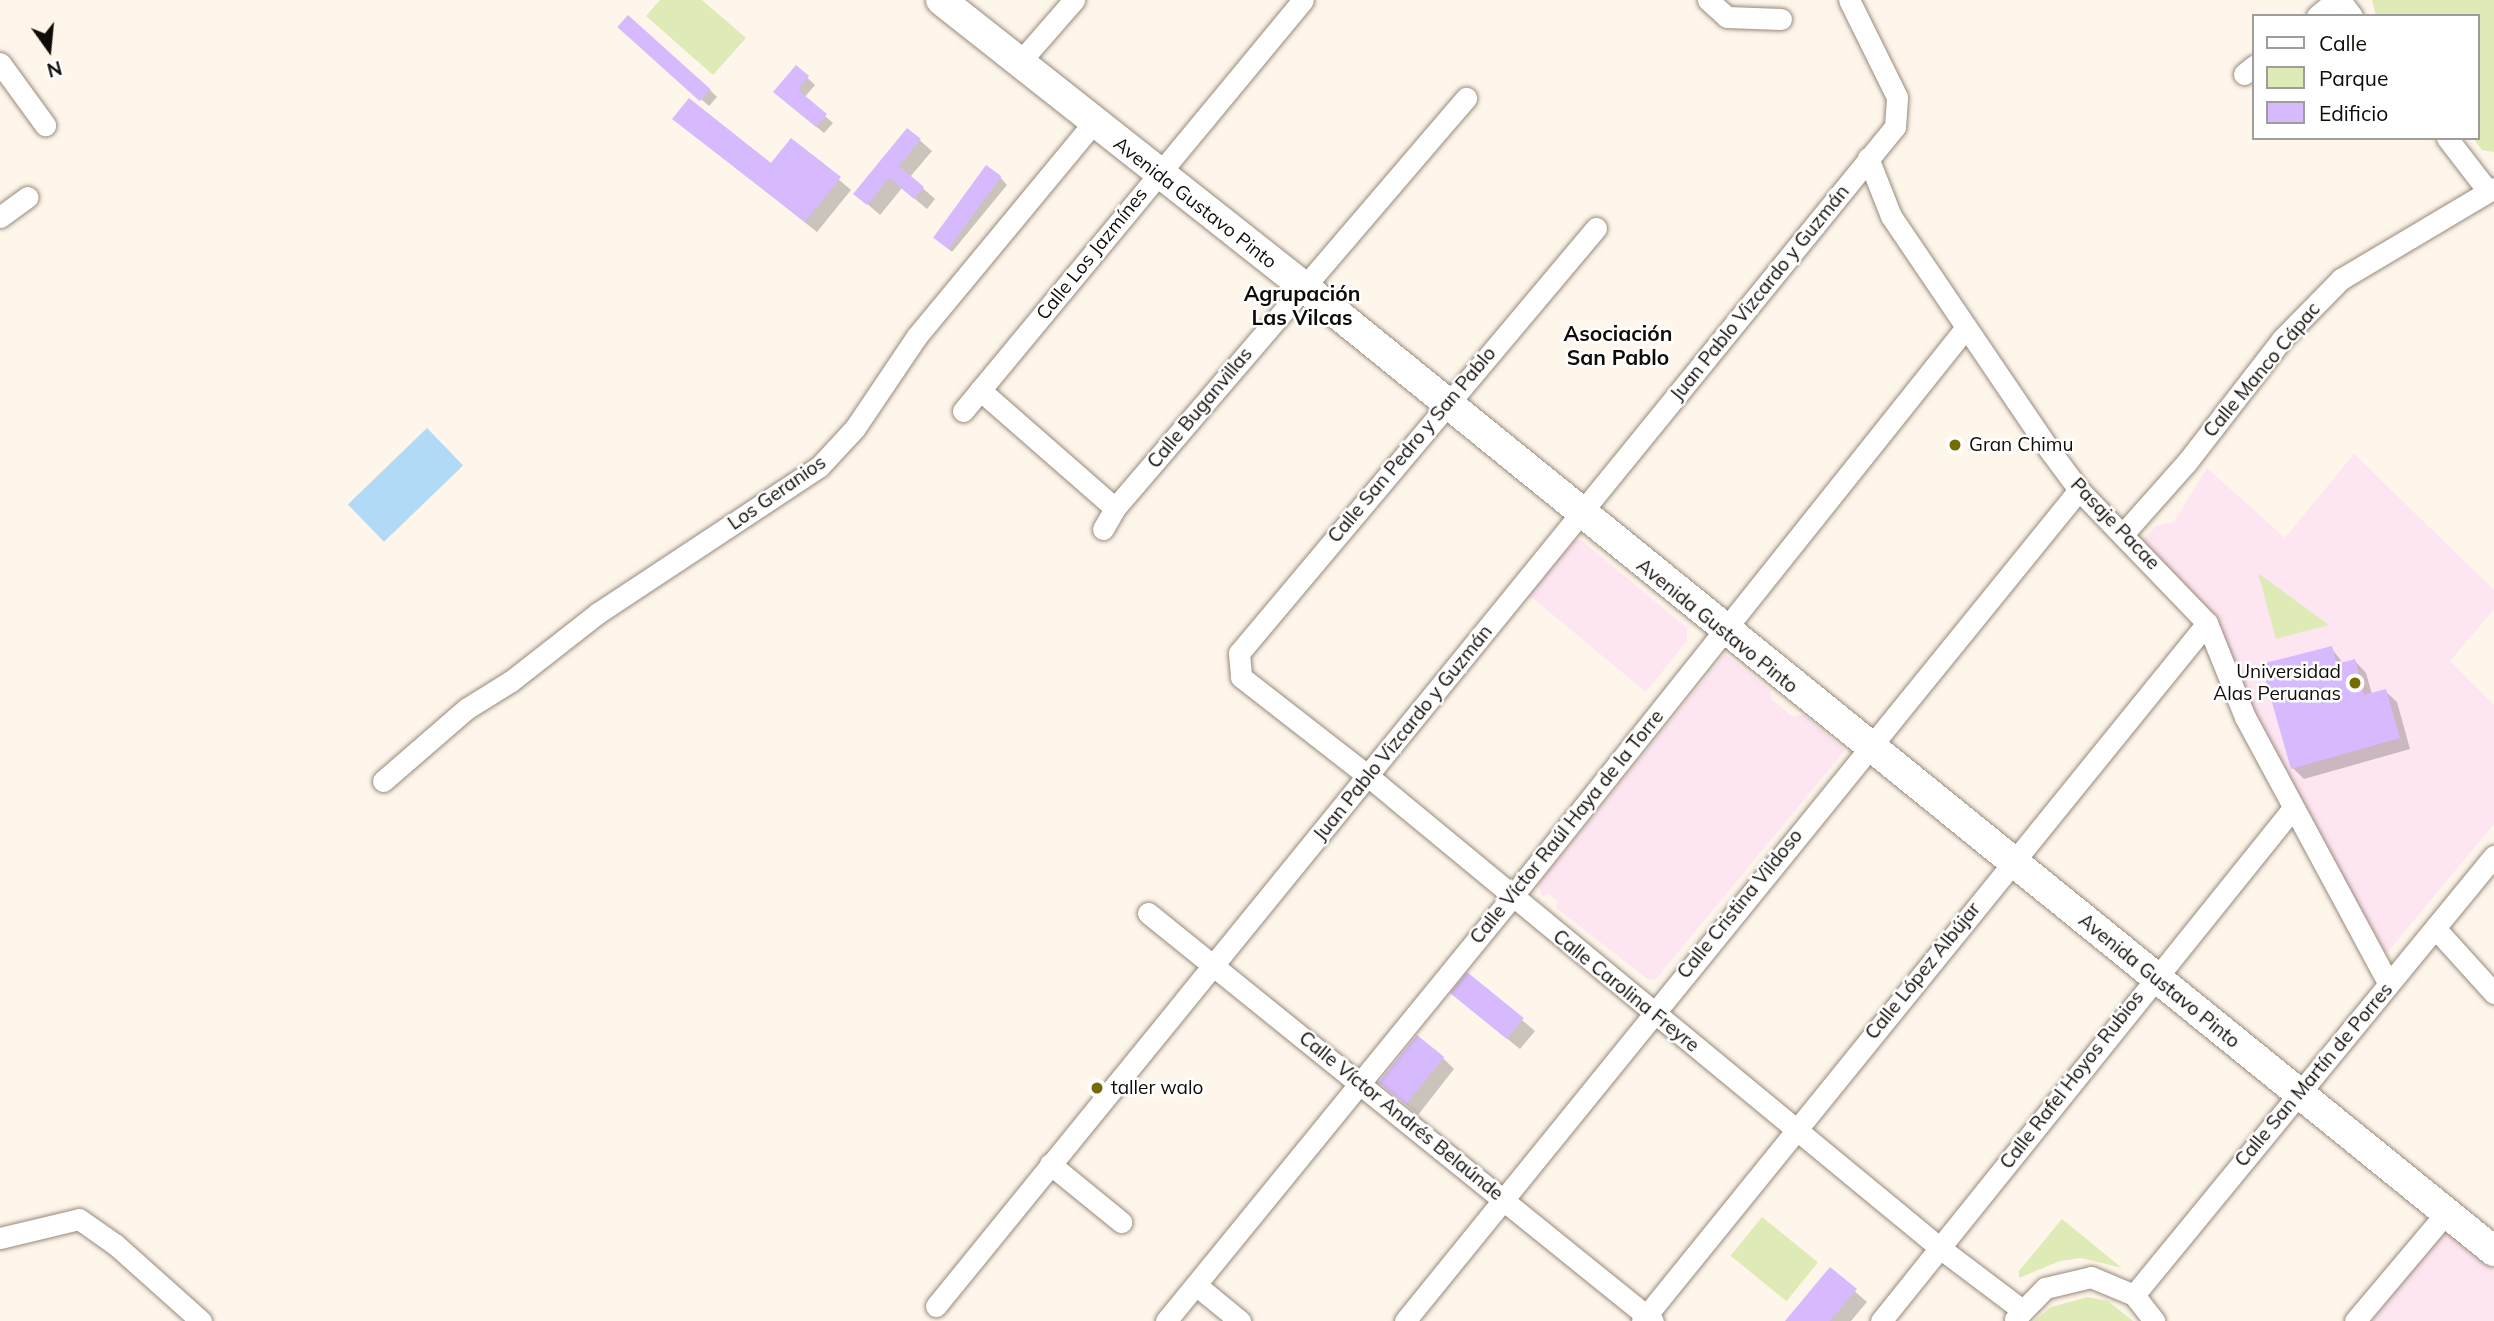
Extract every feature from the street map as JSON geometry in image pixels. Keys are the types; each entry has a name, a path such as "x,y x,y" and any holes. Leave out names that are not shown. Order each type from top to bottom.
{"main road":[{"name":"Avenida Gustavo Pinto","path":"941,0 1157,174 1303,286 1581,516 2494,1251"}],"street":[{"path":"1018,63 1074,0"},
{"name":"Calle Los Jazmínes","path":"962,411 1303,0"},
{"path":"1708,0 1727,17 1781,19"},
{"path":"1849,0 1897,97 1895,127 1868,158"},
{"path":"2320,14 2338,0 2350,14"},
{"path":"0,63 45,125"},
{"name":"Calle Buganvillas","path":"1103,529 1115,508 1466,98"},
{"name":"Los Geranios","path":"383,780 466,709 511,681 597,613 819,467 855,428 917,336 1093,123"},
{"path":"2449,140 2491,189"},
{"name":"Pasaje Pacae","path":"1868,158 1891,216 1964,330 2079,489 2207,623 2245,717 2389,984"},
{"name":"Juan Pablo Vizcardo y Guzmán","path":"936,1306 1581,516 1868,158"},
{"name":"Calle Manco Cápac","path":"2123,534 2187,462 2282,339 2341,279 2491,189"},
{"path":"0,217 28,197"},
{"name":"Calle San Pedro y San Pablo","path":"1237,666 1239,653 1596,228"},
{"name":"Calle Víctor Raúl Haya de la Torre","path":"1166,1321 1358,1081 1511,898 1964,330"},
{"path":"979,390 1115,508"},
{"name":"Calle Cristina Vildoso","path":"1405,1321 1652,1012 2079,489"},
{"name":"Calle López Albújar","path":"1647,1319 1796,1127 2207,623"},
{"name":"Calle Carolina Freyre","path":"1237,666 1241,677 1368,776 1511,898 1796,1127 2018,1315"},
{"name":"Calle Rafel Hoyos Rubios","path":"1881,1321 2154,977 2293,808"},
{"name":"Calle San Martín de Porres","path":"2134,1295 2494,856"},
{"name":"Calle Víctor Andrés Belaúnde","path":"1148,913 1358,1081 1647,1319"},
{"path":"2435,928 2494,993"},
{"path":"1051,1164 1121,1222"},
{"path":"2356,1321 2446,1213"},
{"path":"0,1238 79,1219 116,1245 201,1321"},
{"path":"2018,1315 2045,1288 2075,1278 2106,1280 2134,1295 2154,1321"},
{"path":"1196,1285 1240,1321"}],"shaded area":[{"name":"Universidad Alas Peruanas","path":"2354,454 2494,590 2494,609 2450,661 2494,705 2494,824 2386,954 2251,714 2217,626 2140,543 2156,526 2174,522 2207,468 2285,538"},
{"path":"1581,540 1687,628 1687,641 1646,692 1529,595 1572,541"},
{"path":"1725,654 1770,690 1771,699 1792,716 1803,715 1845,750 1656,979 1649,980 1556,908 1558,901 1549,894 1542,896 1538,884"},
{"path":"2445,1231 2494,1271 2494,1321 2371,1321"}],"green space":[{"path":"660,0 702,0 746,38 713,75 646,16"},
{"path":"2372,0 2494,0 2494,152 2482,150 2474,140 2480,140 2480,14 2376,14"},
{"path":"2258,573 2329,625 2276,639"},
{"path":"1762,1217 1818,1262 1786,1301 1731,1256"},
{"path":"2062,1219 2122,1268 2081,1258 2060,1261 2019,1278 2019,1271"},
{"path":"2088,1297 2108,1301 2133,1321 2034,1321 2051,1307"}],"water":[{"path":"427,428 463,465 384,542 348,504"}],"building":[{"path":"628,15 710,89 700,101 617,27"},
{"path":"796,65 809,76 798,90 827,114 816,127 773,92"},
{"path":"689,98 771,163 791,138 841,177 805,222 672,119"},
{"path":"907,128 921,139 899,166 924,187 914,199 889,178 867,205 853,194"},
{"path":"986,165 1001,176 948,249 933,238"},
{"path":"2332,646 2337,664 2355,659 2364,695 2386,689 2400,738 2291,769 2261,664"},
{"path":"1467,972 1524,1018 1507,1039 1450,993"},
{"path":"1417,1035 1444,1057 1406,1104 1379,1082"},
{"path":"1830,1267 1857,1289 1830,1321 1785,1321"}],"place":[{"name":"Gran Chimu","path":"1955,445"},
{"name":"Universidad Alas Peruanas","path":"2355,683"},
{"name":"taller walo","path":"1097,1088"}],"district":[{"name":"Agrupación Las Vilcas","path":"1302,305"},
{"name":"Asociación San Pablo","path":"1618,345"}]}
